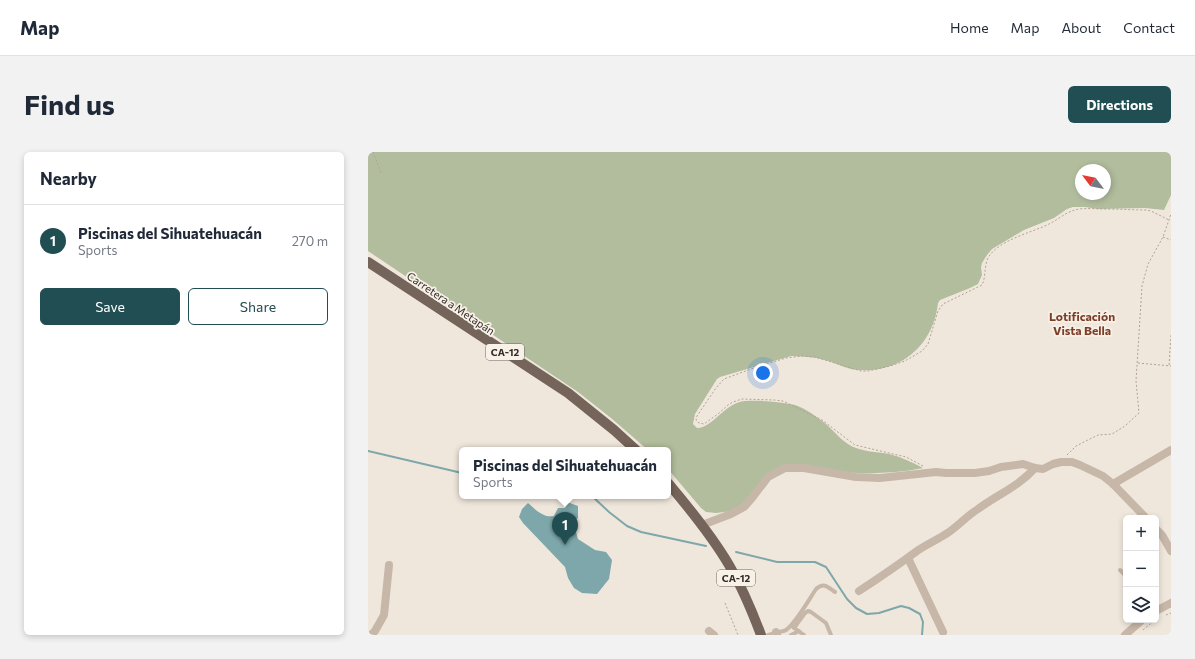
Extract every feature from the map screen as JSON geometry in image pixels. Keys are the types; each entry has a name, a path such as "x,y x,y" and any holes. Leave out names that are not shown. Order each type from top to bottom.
{"main road":[{"name":"Carretera a Metapán","path":"368,262 568,393 633,447"},
{"name":"CA-12","path":"671,487 702,525 729,565 752,611 761,635"}],"street":[{"path":"1113,484 1168,451 1171,460"},
{"path":"702,525 731,514 744,507 768,477 785,468 804,468 856,477 880,478 934,472 975,473 1023,464 1043,469 1052,464 1072,462 1103,476 1113,484 1143,515"},
{"path":"859,591 950,531 966,516 988,501 1026,478 1035,468"},
{"path":"1159,532 1171,551"},
{"path":"908,558 943,632"},
{"path":"371,635 384,615 389,565"},
{"path":"1159,607 1171,604"},
{"path":"1125,635 1139,623"}],"lane":[{"path":"1120,570 1123,573"},
{"path":"793,627 816,589 820,585 825,585 834,592"},
{"path":"768,635 777,634 793,627 808,611 826,623 831,635"},
{"path":"793,627 804,635"},
{"path":"792,635 799,631"}],"path":[{"path":"372,152 381,172"},
{"path":"934,472 906,458 855,444 822,420 783,401 742,399 732,402 704,424 699,423 696,420 697,416 716,388 724,379 786,358 802,356 815,358 868,371 904,361 922,351 928,344 938,311 943,304 982,285 988,258 994,250 1009,240 1050,224 1067,213 1079,209 1146,210 1169,220"},
{"path":"1061,462 1076,446 1098,435 1112,434 1125,426 1139,413 1136,381 1142,286 1148,264 1163,237 1171,214"},
{"path":"1163,237 1171,240"},
{"path":"1137,362 1170,366 1171,335"},
{"path":"725,603 738,635"},
{"path":"1142,630 1151,623"}],"green space":[{"path":"368,152 1171,152 1171,195 1164,210 1145,208 1098,209 1073,207 1067,209 1054,218 1024,230 992,249 982,263 982,275 978,284 940,300 934,321 927,336 911,355 901,362 877,369 864,370 851,369 817,358 791,356 720,377 717,379 695,414 693,424 697,428 708,424 732,405 739,402 758,401 795,405 807,410 826,424 844,441 856,448 893,455 923,468 887,473 852,473 781,467 748,500 732,511 716,513 706,512 671,473 671,447 645,447 578,392 368,251"}],"water":[{"path":"567,502 578,506 578,518 568,524 576,532 578,539 595,550 606,552 612,560 609,579 597,594 582,593 574,588 568,578 565,567 519,517 522,509 528,503 546,516 554,516 558,508 565,508"}],"waterway":[{"path":"368,451 459,472"},
{"path":"595,499 627,526 641,532 706,546"},
{"path":"736,552 777,562 815,562 826,567 847,599 856,608 867,614 879,613 901,606 909,608 920,614 923,622 922,635"}],"place":[{"name":"Piscinas del Sihuatehuacán","path":"565,545"}],"district":[{"name":"Lotificación Vista Bella","path":"1082,323"}]}
